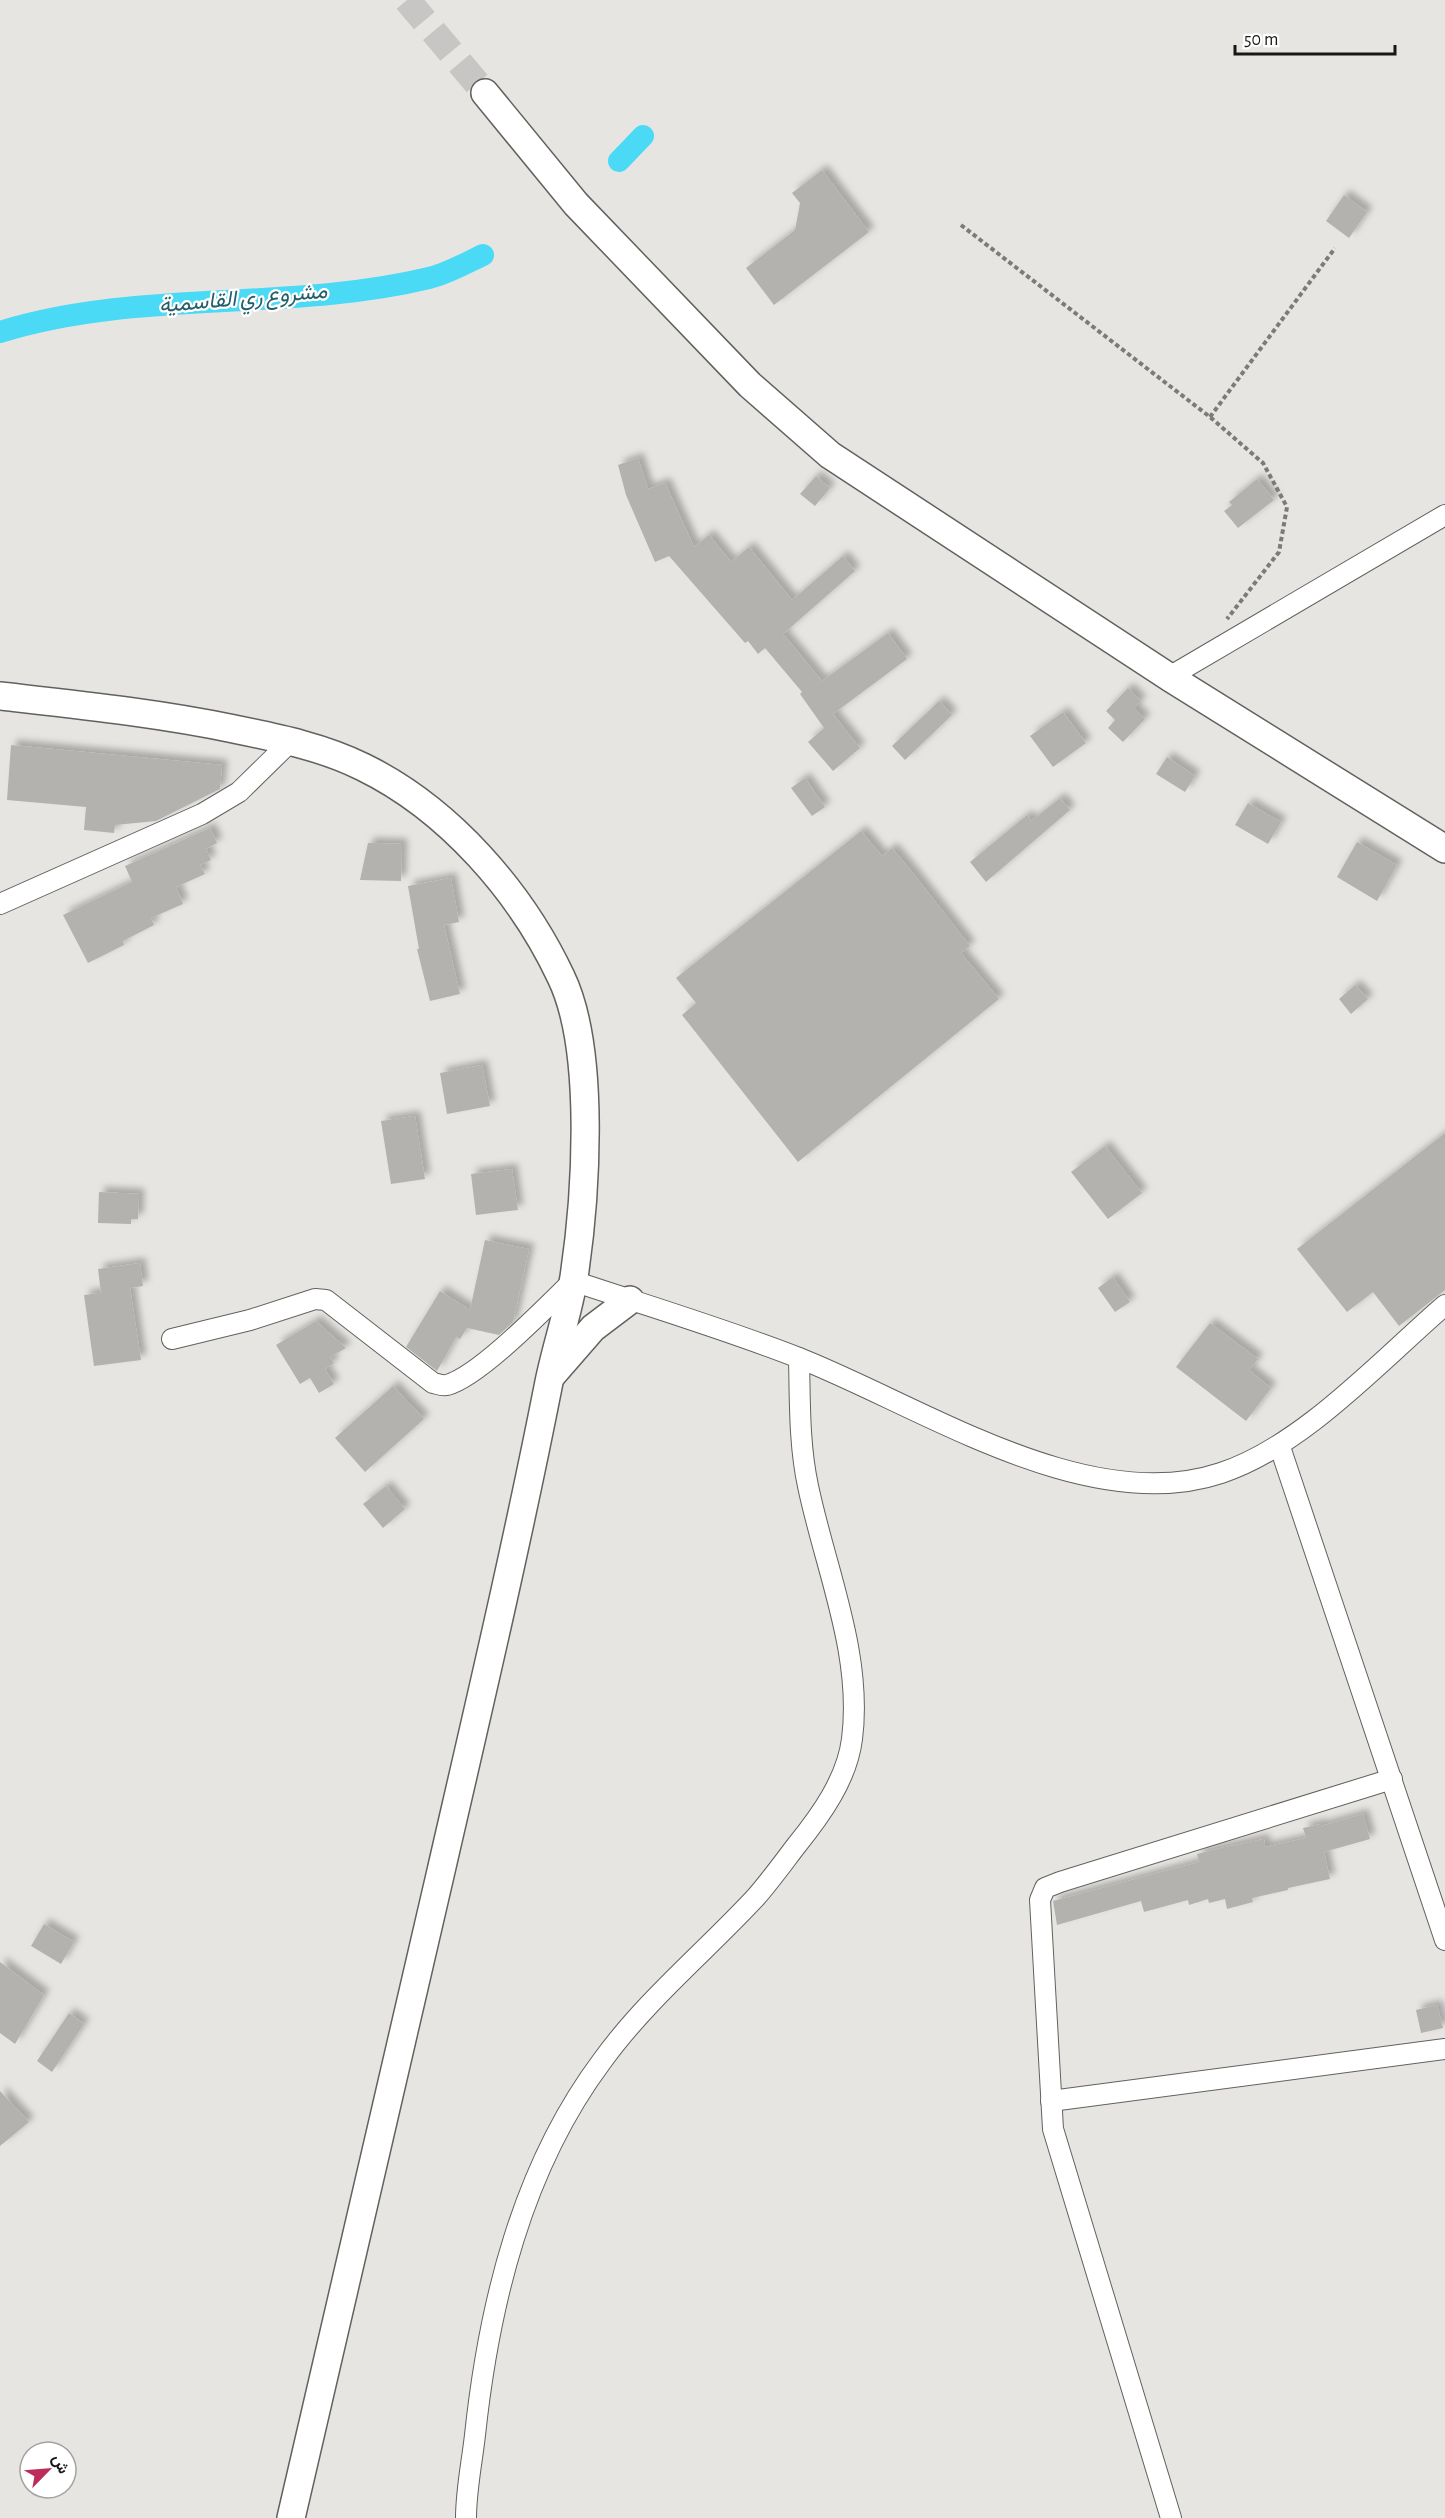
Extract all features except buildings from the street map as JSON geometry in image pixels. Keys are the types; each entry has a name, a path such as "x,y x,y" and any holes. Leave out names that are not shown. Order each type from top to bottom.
{"main road":[{"path":"486,93 584,213 750,385 831,455 1169,677 1445,849"},
{"path":"0,696 171,716 291,741 362,766 403,791 447,825 490,868 531,922 564,981 581,1039 584,1183 573,1281 549,1380 495,1636 291,2518"},
{"path":"549,1380 593,1328 630,1300"}],"street":[{"path":"1169,677 1445,515"},
{"path":"0,904 202,814 239,792 291,741"},
{"path":"172,1339 250,1320 315,1299 326,1300 433,1383 444,1386 458,1381 509,1342 573,1281 799,1358 1024,1457 1077,1474 1123,1483 1170,1483 1221,1474 1280,1447 1445,1305"},
{"path":"466,2518 479,2396 501,2281 529,2193 563,2123 601,2061 674,1978 757,1895 813,1825 842,1776 852,1739 853,1688 843,1627 807,1484 801,1442 799,1358"},
{"path":"1280,1447 1445,1940"},
{"path":"1171,2518 1053,2129 1040,1900 1045,1888 1392,1779"},
{"path":"1051,2101 1445,2049"}],"path":[{"path":"961,225 1210,417 1263,463 1287,507 1279,552 1231,611 1212,652"},
{"path":"1210,417 1335,248"}],"waterway":[{"name":"مشروع ري القاسمية","path":"619,161 643,136"},
{"name":"مشروع ري القاسمية","path":"0,332 52,319 105,310 322,295 376,288 436,276 483,255"}],"tunnel":[{"path":"407,0 485,93"}]}
